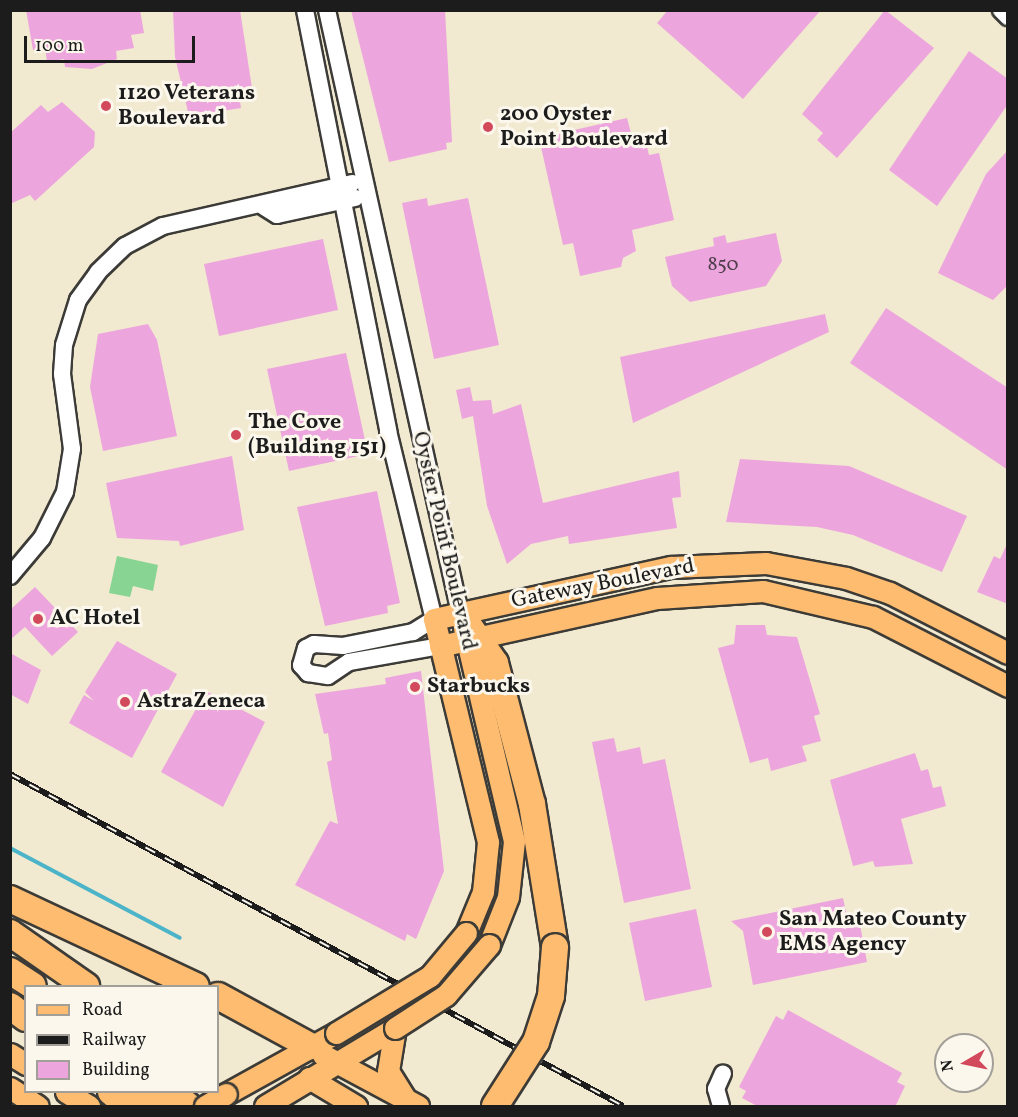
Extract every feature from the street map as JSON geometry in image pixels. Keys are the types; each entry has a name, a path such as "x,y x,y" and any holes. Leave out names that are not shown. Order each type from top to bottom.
{"highway":[{"path":"460,613 472,639 495,663 523,765 555,947 551,996 537,1042 495,1107"},
{"path":"10,899 192,985"},
{"path":"10,933 83,985"},
{"path":"10,971 30,985"},
{"path":"219,997 310,1046"},
{"path":"10,1005 24,1012"},
{"path":"10,1005 24,1016"},
{"path":"219,1092 236,1107"},
{"path":"112,1093 128,1107"},
{"path":"143,1093 163,1107"},
{"path":"172,1093 189,1107"}],"main road":[{"name":"Gateway Boulevard","path":"434,620 671,567 765,563 846,578 890,593 1008,653"},
{"name":"Gateway Boulevard","path":"440,646 692,592 764,591 873,617 1008,686"},
{"name":"Oyster Point Boulevard","path":"205,1107 261,1073 336,1033 429,976 466,933 483,892 488,842 434,620"},
{"name":"Oyster Point Boulevard","path":"265,1107 333,1062 395,1028 454,989 489,945 508,897 514,841 472,639"},
{"path":"395,1028 387,1057 392,1079 413,1104"},
{"path":"310,1046 333,1062 413,1104"},
{"path":"310,1046 309,1078 356,1107"},
{"path":"10,1054 24,1063"},
{"path":"10,1088 38,1107"},
{"path":"68,1093 89,1107"}],"street":[{"name":"Oyster Point Boulevard","path":"304,10 343,193 388,431 434,620"},
{"name":"Oyster Point Boulevard","path":"327,10 363,189 460,613"},
{"path":"1001,10 1008,17"},
{"path":"10,576 42,538 65,492 72,449 62,374 64,345 87,287 114,254 163,226 264,207 275,199 363,189"},
{"path":"434,620 412,632 343,646 314,644 306,648 302,665 308,673 328,676 349,662 440,646"},
{"path":"343,646 349,662"},
{"path":"722,1107 716,1089 723,1073"}],"green space":[{"path":"117,556 158,565 153,591 133,586 130,597 109,593"}],"building":[{"path":"26,10 140,10 144,33 131,35 134,48 116,51 117,59 92,69 65,67 64,59 47,62 45,48 33,50"},
{"path":"173,10 240,10 252,88 246,89 247,100 240,101 241,108 189,116 175,57"},
{"path":"351,10 445,10 452,142 446,143 447,149 389,162"},
{"path":"668,10 821,10 743,99 657,23"},
{"path":"885,10 934,48 837,158 817,140 823,133 802,114"},
{"path":"969,51 1008,79 1008,104 937,206 889,170"},
{"path":"62,102 95,132 94,147 35,201 30,195 10,204 10,133 41,105 48,112"},
{"path":"627,118 633,141 645,138 649,155 659,153 674,220 632,230 636,251 623,258 621,267 580,276 573,243 563,245 539,138"},
{"path":"1008,150 1008,285 993,300 938,273 986,174"},
{"path":"427,198 428,206 468,198 499,345 434,359 402,203"},
{"path":"776,233 782,261 766,286 690,302 672,286 665,257 714,246 713,238 725,235 727,243"},
{"path":"323,239 338,310 219,336 204,264"},
{"path":"886,308 1008,388 1008,470 850,363"},
{"path":"825,314 829,332 633,423 620,357"},
{"path":"148,324 157,340 177,436 103,451 90,387 98,334"},
{"path":"346,353 368,454 289,471 267,369"},
{"path":"470,387 473,401 491,400 493,414 521,404 543,503 679,471 681,497 672,498 677,528 569,544 568,536 531,544 507,564 487,506 473,416 462,419 456,390"},
{"path":"232,456 244,530 180,546 179,541 117,538 106,483"},
{"path":"740,459 849,466 967,516 942,572 853,535 817,527 726,522"},
{"path":"377,491 400,603 387,606 388,613 325,626 297,507"},
{"path":"1008,542 1008,604 977,592 994,556 1000,559"},
{"name":"AC Hotel","path":"35,587 78,632 52,656 25,627 10,640 10,610"},
{"path":"736,625 765,625 767,635 797,637 820,714 814,716 821,741 802,746 807,761 771,771 768,758 750,763 718,648 734,644"},
{"path":"117,641 177,674 132,758 69,723 84,695 94,701 85,692"},
{"name":"AC Hotel","path":"10,653 41,670 28,704 10,694"},
{"path":"421,671 444,871 416,939 407,934 405,941 295,885 330,821 338,824 327,762 332,760 328,733 324,734 315,694 386,684 385,678"},
{"path":"206,691 265,722 223,807 161,772"},
{"path":"614,738 617,752 640,747 643,764 665,759 691,889 624,903 592,742"},
{"path":"915,753 921,771 928,769 933,788 941,786 946,806 901,819 913,864 875,867 873,861 853,866 830,780"},
{"path":"843,898 847,916 858,914 867,962 753,985 743,931 731,921"},
{"path":"696,909 712,987 645,1001 629,923"},
{"path":"788,1010 902,1073 897,1082 905,1086 895,1107 759,1107 742,1098 746,1091 739,1087 776,1016 783,1020"}],"waterway":[{"path":"10,848 180,938"}],"railway":[{"path":"10,774 623,1106"}],"place":[{"name":"1120 Veterans Boulevard","path":"106,106"},
{"name":"200 Oyster Point Boulevard","path":"488,127"},
{"name":"The Cove (Building 151)","path":"236,435"},
{"name":"AC Hotel","path":"38,619"},
{"name":"Starbucks","path":"415,687"},
{"name":"AstraZeneca","path":"125,702"},
{"name":"San Mateo County EMS Agency","path":"767,932"}]}
